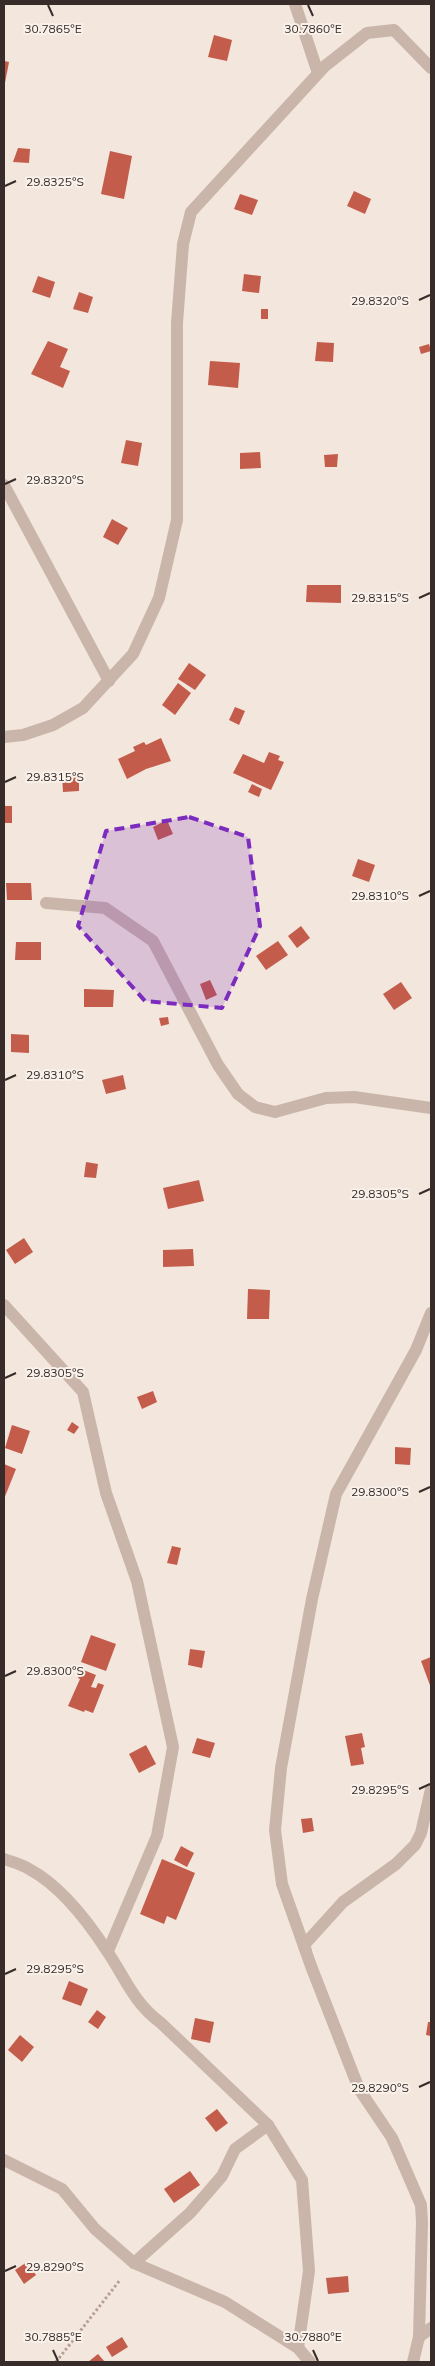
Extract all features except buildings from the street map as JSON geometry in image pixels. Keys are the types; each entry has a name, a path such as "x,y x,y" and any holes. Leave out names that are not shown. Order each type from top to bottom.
{"street":[{"path":"295,4 318,73"},
{"path":"4,737 23,735 53,725 83,708 133,654 159,598 177,520 178,314 183,244 192,212 318,73 367,33 394,30 431,68"},
{"path":"4,485 109,681"},
{"path":"46,903 105,908 154,941 218,1065 238,1094 255,1107 275,1112 326,1098 354,1097 431,1108"},
{"path":"4,1305 83,1392 106,1493 137,1581 173,1747 157,1836 108,1951"},
{"path":"312,1966 282,1884 275,1830 281,1768 312,1599 336,1494 416,1350 431,1312"},
{"path":"414,2362 418,2337 422,2222 420,2205 392,2138 359,2089 304,1945 343,1902 396,1864 415,1845 421,1832 431,1789"},
{"path":"4,1859 28,1868 49,1882 81,1914 108,1951 131,1993 146,2012 161,2023 268,2125 302,2180 309,2271 298,2348"},
{"path":"134,2263 190,2213 210,2191 222,2176 235,2149 268,2125"},
{"path":"4,2160 62,2189 95,2229 134,2263 225,2302 298,2348 310,2362"},
{"path":"418,2337 431,2328"}],"path":[{"path":"56,2362 134,2263"}],"highlighted area":[{"path":"189,817 248,837 260,926 222,1008 145,1001 78,926 106,831"}]}
